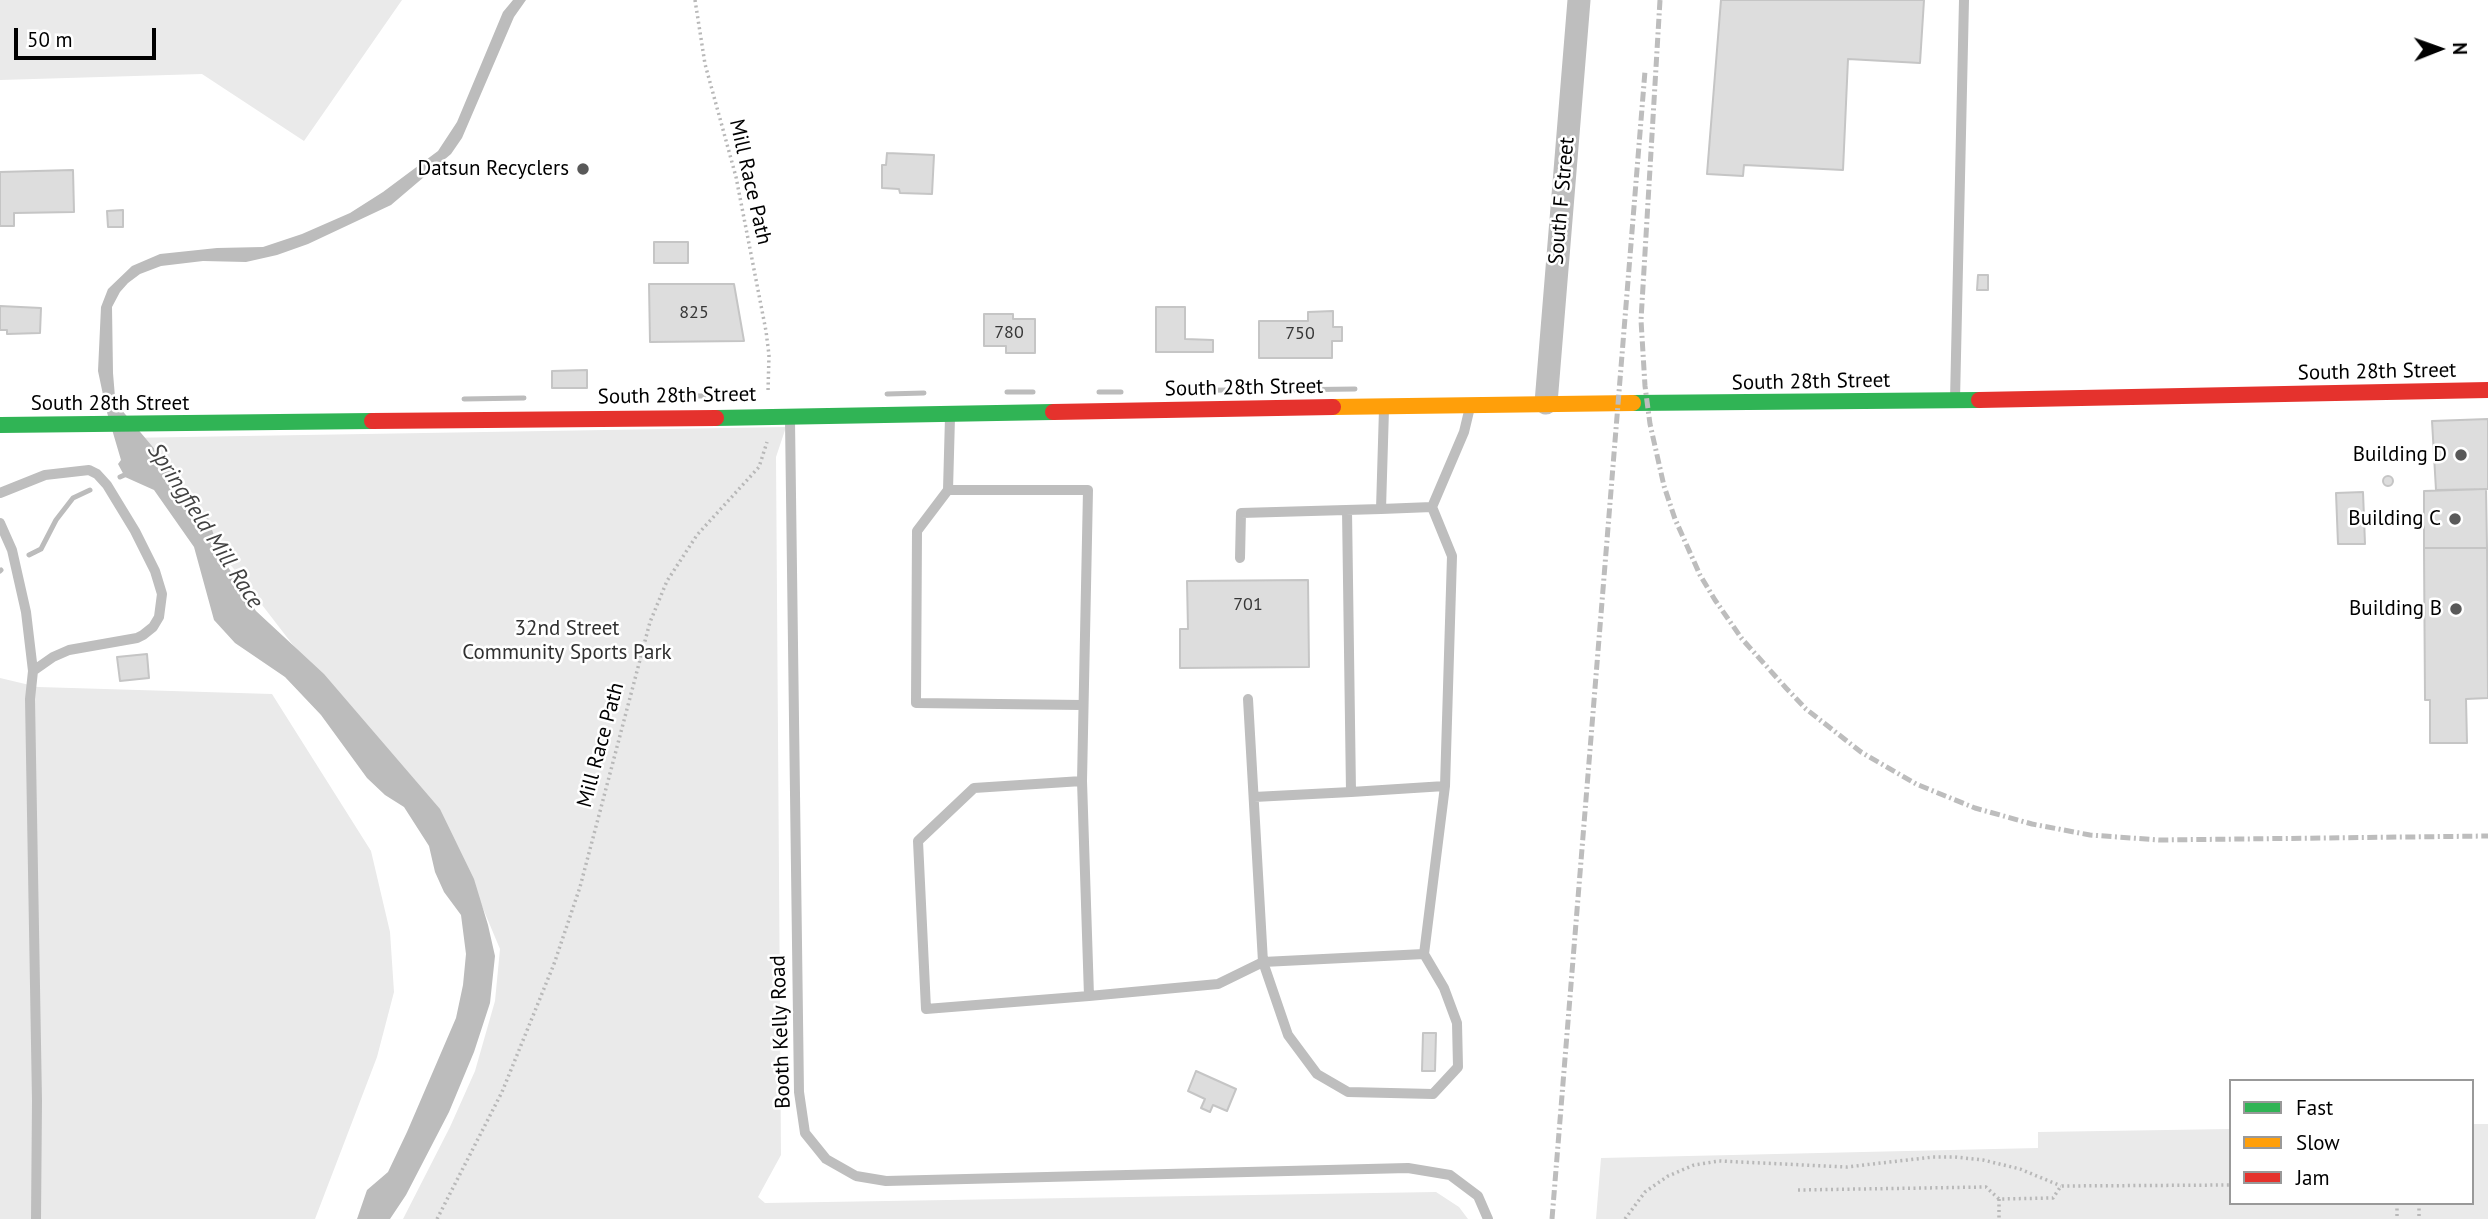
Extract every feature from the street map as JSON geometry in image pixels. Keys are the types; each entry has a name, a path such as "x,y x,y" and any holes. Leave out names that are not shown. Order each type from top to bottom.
{"street":[{"name":"South F Street","path":"1546,403 1579,0"},
{"name":"South 28th Street","path":"0,425 790,417 1546,403 1686,405 2488,390"}],"lane":[{"path":"1955,401 1964,0"},
{"path":"1248,699 1263,962 1288,1035 1317,1074 1348,1092 1433,1094 1458,1067 1457,1023 1444,988 1424,954 1445,786 1452,556 1433,507 1464,432 1471,405"},
{"path":"1381,509 1384,406"},
{"path":"950,414 948,490 917,531 916,703 1082,705"},
{"name":"Booth Kelly Road","path":"790,417 799,1092 805,1133 826,1159 856,1176 886,1181 1408,1168 1450,1175 1478,1196 1488,1219"},
{"path":"0,493 45,475 89,470 97,474 107,485 135,531 155,571 162,594 159,617 153,627 143,635 69,650 33,671"},
{"path":"948,490 1088,490 1082,781 1089,996"},
{"path":"1240,558 1241,513 1433,507"},
{"path":"1347,510 1351,792"},
{"path":"0,523 12,550 18,573 33,671 30,699 37,1101 36,1219"},
{"path":"1082,781 974,788 918,841 926,1009 1218,984 1263,962 1424,954"},
{"path":"1254,797 1445,786"}],"path":[{"name":"Mill Race Path","path":"437,1219 502,1092 554,964 580,887 650,622 662,592 696,535 760,467 767,439 769,355 766,331 736,177 705,64 695,0"},
{"path":"1625,1219 1645,1192 1668,1175 1694,1165 1719,1161 1847,1167 1933,1157 1967,1158 2020,1169 2061,1186 2229,1185"},
{"path":"1798,1190 1986,1187 1999,1199 2053,1198 2061,1186"},
{"path":"1999,1199 1999,1219"}],"green space":[{"path":"0,0 402,0 304,141 202,74 0,80"},
{"name":"32nd Street Community Sports Park","path":"786,427 776,457 781,1155 758,1197 765,1203 1436,1192 1459,1207 1468,1219 403,1219 475,1071 495,1001 500,949 437,812 296,649 239,575 124,438"},
{"path":"0,678 38,687 272,694 371,851 390,932 394,992 377,1057 315,1219 0,1219"},
{"path":"2474,1124 2488,1124 2488,1219 1596,1219 1601,1158 2038,1148 2038,1132 2229,1129 2229,1205 2474,1205"}],"water":[{"name":"Springfield Mill Race","path":"513,0 526,0 514,17 462,138 451,154 391,205 308,244 277,255 246,262 203,261 161,266 140,274 128,283 112,307 113,373 115,397 120,408 178,477 208,518 221,556 256,611 324,674 440,809 474,879 488,925 495,956 490,1003 474,1052 449,1112 406,1195 390,1219 357,1219 367,1190 388,1172 456,1018 466,954 461,915 444,892 435,872 429,846 404,807 385,795 367,778 321,715 285,677 235,643 214,620 194,547 154,490 125,477 118,464 121,460 98,371 101,307 108,289 132,266 160,254 217,248 263,247 350,213 383,192 438,151 457,122 503,12"}],"building":[{"path":"1721,0 1924,0 1920,63 1848,59 1843,170 1744,165 1743,176 1707,174"},
{"path":"887,153 934,155 932,194 900,193 899,189 882,188 882,165 886,165"},
{"path":"73,170 74,212 14,213 14,226 0,226 0,172"},
{"path":"123,210 123,227 108,227 107,211"},
{"path":"654,242 688,242 688,263 654,263"},
{"path":"1978,275 1988,275 1988,290 1977,290"},
{"path":"649,284 734,284 744,341 650,342"},
{"path":"0,306 41,308 40,333 7,334 7,330 0,330"},
{"path":"1156,307 1185,307 1185,339 1213,340 1213,352 1156,352"},
{"path":"1333,311 1333,327 1342,327 1342,341 1332,341 1332,358 1259,358 1259,321 1308,321 1308,312"},
{"path":"984,314 1013,314 1013,319 1035,319 1035,353 1006,353 1006,346 984,346"},
{"path":"587,370 587,388 552,388 552,371"},
{"name":"Building D","path":"2488,419 2488,489 2436,490 2432,421"},
{"path":"2388,476 2392,477 2392,485 2388,486 2384,485 2383,481 2384,477"},
{"name":"Building C","path":"2486,489 2487,548 2424,548 2424,491"},
{"path":"2363,492 2365,544 2338,544 2336,493"},
{"name":"Building B","path":"2424,548 2487,548 2488,698 2466,699 2467,743 2430,743 2430,700 2425,700"},
{"path":"1308,580 1309,667 1180,668 1180,629 1188,629 1187,581"},
{"path":"147,654 149,678 120,681 117,657"},
{"path":"1423,1033 1436,1033 1435,1071 1422,1071"},
{"path":"1196,1071 1236,1089 1227,1111 1213,1105 1210,1112 1201,1108 1205,1099 1188,1091"}],"waterway":[{"path":"1279,390 1355,389"},
{"path":"1180,391 1226,390"},
{"path":"1007,392 1033,392"},
{"path":"1099,392 1121,392"},
{"path":"887,394 924,393"},
{"path":"680,396 704,396"},
{"path":"464,399 524,398"},
{"path":"120,477 131,472"},
{"path":"29,555 41,549 56,520 73,498 90,490"}],"railway":[{"path":"1660,0 1641,320 1650,424 1664,486 1675,519 1700,575 1742,639 1806,709 1861,752 1916,784 1975,808 2032,824 2090,835 2159,840 2488,836"},
{"path":"1552,1219 1645,71"}],"traffic: fast":[{"path":"1633,403 1979,400"},
{"path":"716,418 1053,412"},
{"path":"0,425 372,421"}],"traffic: slow":[{"path":"1333,407 1633,403"}],"traffic: jam":[{"path":"1979,400 2488,390"},
{"path":"1053,412 1333,407"},
{"path":"372,421 716,418"}],"place":[{"name":"Datsun Recyclers","path":"583,169"},
{"name":"Building D","path":"2461,455"},
{"name":"Building C","path":"2455,519"},
{"name":"Building B","path":"2456,609"}]}
